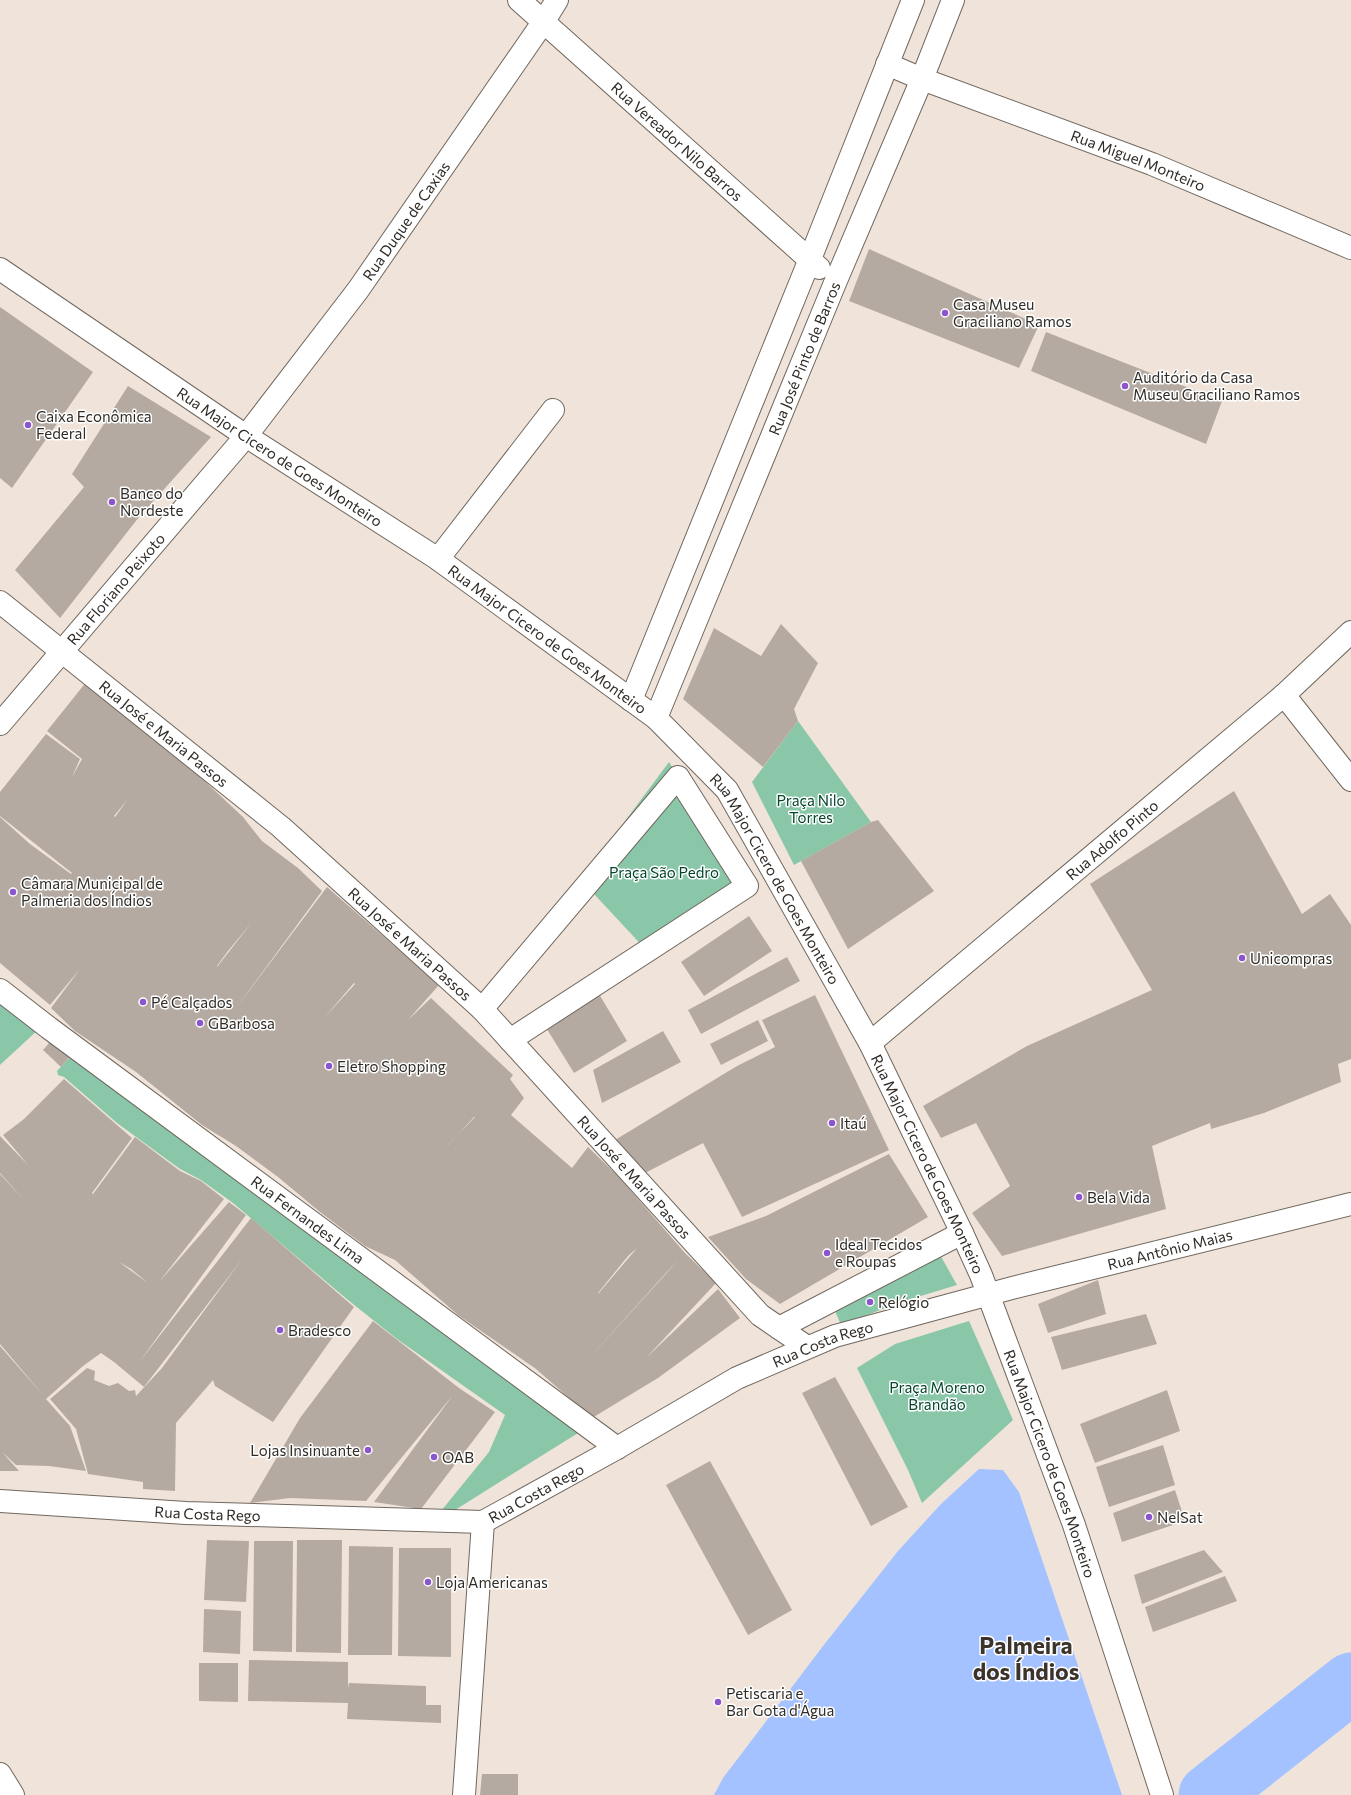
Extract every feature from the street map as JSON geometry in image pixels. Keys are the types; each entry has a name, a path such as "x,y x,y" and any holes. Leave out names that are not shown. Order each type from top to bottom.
{"street":[{"name":"Rua Vereador Nilo Barros","path":"518,0 810,259 835,283"},
{"name":"Rua Duque de Caxias","path":"246,436 358,290 544,22 557,0"},
{"path":"631,700 810,259 913,0"},
{"name":"Rua José Pinto de Barros","path":"656,718 835,283 922,79 953,0"},
{"name":"Rua Miguel Monteiro","path":"887,64 922,79 1152,164 1351,248"},
{"name":"Rua Major Cicero de Goes Monteiro","path":"0,269 246,436 438,559 656,718 727,790 870,1043 962,1233 988,1294 1074,1525 1162,1795"},
{"path":"438,559 553,410"},
{"name":"Rua Floriano Peixoto","path":"0,724 246,436"},
{"name":"Rua José e Maria Passos","path":"0,602 281,827 482,1009 760,1315 807,1347"},
{"name":"Rua Adolfo Pinto","path":"870,1043 1284,695 1351,632"},
{"path":"1284,695 1351,780"},
{"path":"482,1009 678,777 747,886 510,1040"},
{"name":"Rua Fernandes Lima","path":"0,990 617,1448"},
{"name":"Rua Antônio Maias","path":"988,1294 1351,1204"},
{"path":"779,1328 962,1233"},
{"name":"Rua Costa Rego","path":"0,1501 186,1513 483,1522 617,1448 737,1378 835,1336 988,1294"},
{"path":"464,1795 483,1522"},
{"path":"0,1774 13,1795"}],"green space":[{"name":"Praça Nilo Torres","path":"798,721 871,822 794,865 752,782"},
{"name":"Praça São Pedro","path":"669,762 753,895 648,952 581,880"},
{"path":"0,998 40,1028 0,1065"},
{"path":"76,1051 586,1428 455,1510 437,1516 489,1452 505,1415 397,1339 348,1300 233,1203 201,1180 180,1169 117,1123 64,1077 58,1075 57,1071"},
{"path":"939,1253 957,1285 901,1302 841,1325 833,1306"},
{"name":"Praça Moreno Brandão","path":"969,1321 1013,1420 922,1503 908,1470 857,1368 895,1344"}],"water":[{"path":"979,1469 1003,1470 1019,1492 1122,1795 714,1795 723,1778 823,1646 898,1551 941,1504"}],"building":[{"name":"Casa Museu Graciliano Ramos","path":"869,249 1039,325 1019,368 849,301"},
{"name":"Caixa Econômica Federal","path":"0,307 93,372 12,488 0,478"},
{"name":"Auditório da Casa Museu Graciliano Ramos","path":"1046,332 1222,401 1206,444 1031,371"},
{"name":"Banco do Nordeste","path":"128,386 211,437 139,517 60,618 15,570 84,487 72,474"},
{"path":"781,624 818,663 794,709 798,721 763,767 683,699 714,628 761,656"},
{"path":"87,681 196,773 243,817 262,841 298,868 322,891 237,1007 327,887 439,985 408,1020 431,998 513,1075 510,1079 524,1098 511,1115 572,1168 588,1147 618,1176 685,1253 716,1283 646,1358 718,1289 740,1318 658,1378 592,1418 536,1369 458,1315 395,1260 365,1246 320,1212 278,1177 236,1146 202,1125 136,1072 75,1031 51,1008 80,969 50,1005 0,963 0,817 30,844 71,874 72,873 0,816 0,792 46,734 80,759 72,777 82,759 47,731","holes":["128,799 115,817 114,816","252,922 217,967 228,951","354,983 355,984 324,1018","637,1248 598,1294 598,1293 628,1256","678,1260 583,1365 666,1273"]},
{"path":"1234,791 1302,914 1330,894 1351,925 1351,1059 1338,1064 1341,1082 1264,1113 1211,1129 1210,1123 1152,1146 1166,1209 1002,1256 972,1213 1010,1186 976,1123 941,1138 923,1106 1027,1046 1152,990 1090,884"},
{"path":"878,820 934,891 848,949 801,861 871,822"},
{"path":"749,916 772,951 704,996 681,962"},
{"path":"787,957 800,981 701,1034 688,1010"},
{"path":"599,994 627,1041 574,1073 545,1026"},
{"path":"815,995 889,1150 742,1217 703,1143 645,1173 615,1140 737,1066 775,1047 762,1020"},
{"path":"758,1020 768,1041 721,1065 710,1044"},
{"path":"663,1031 681,1062 602,1103 593,1070"},
{"path":"56,1035 75,1051 61,1067 43,1050"},
{"path":"64,1079 132,1138 92,1193 96,1198 93,1194 135,1137 180,1171 201,1181 224,1199 159,1282 229,1202 246,1215 140,1361 251,1218 354,1307 273,1422 215,1386 213,1380 176,1423 175,1491 143,1489 143,1482 88,1474 76,1429 50,1399 87,1368 95,1371 94,1380 109,1386 118,1383 129,1391 135,1390 136,1396 162,1368 243,1258 144,1387 101,1353 83,1366 46,1399 70,1426 86,1471 49,1466 16,1465 2,1452 19,1471 0,1471 0,1346 43,1395 0,1344 0,1174 24,1200 0,1173 0,1136 28,1165 3,1135 24,1119","holes":["119,1262 131,1269 148,1283"]},
{"name":"Ideal Tecidos e Roupas","path":"889,1154 928,1217 780,1304 746,1279 708,1237 766,1216"},
{"path":"1098,1280 1106,1314 1048,1333 1038,1304"},
{"path":"1146,1314 1157,1344 1062,1370 1051,1337"},
{"path":"373,1321 459,1388 495,1412 421,1509 374,1502 453,1395 366,1501 290,1498 250,1503 300,1418"},
{"path":"835,1377 908,1507 871,1526 802,1393"},
{"path":"1167,1390 1180,1431 1095,1463 1080,1424"},
{"path":"1163,1445 1175,1485 1109,1507 1096,1467"},
{"path":"710,1461 792,1610 748,1635 666,1485"},
{"name":"NelSat","path":"1175,1490 1185,1521 1122,1542 1113,1513"},
{"path":"207,1540 249,1541 246,1602 204,1600"},
{"path":"297,1540 342,1540 341,1653 296,1652"},
{"path":"254,1541 293,1541 292,1652 253,1651"},
{"path":"349,1546 393,1547 392,1655 348,1655"},
{"path":"399,1548 451,1548 451,1657 398,1656"},
{"path":"1204,1550 1223,1572 1142,1604 1134,1575"},
{"path":"1225,1576 1237,1601 1153,1632 1145,1607"},
{"path":"204,1609 241,1611 240,1654 203,1652"},
{"path":"249,1660 348,1662 348,1688 349,1683 426,1686 426,1705 441,1705 441,1723 347,1719 348,1703 248,1701"},
{"path":"199,1663 238,1663 238,1702 199,1701"},
{"path":"482,1774 518,1774 518,1795 480,1795"}],"waterway":[{"path":"1209,1795 1351,1683"}],"place":[{"name":"Casa Museu Graciliano Ramos","path":"945,313"},
{"name":"Auditório da Casa Museu Graciliano Ramos","path":"1125,386"},
{"name":"Caixa Econômica Federal","path":"28,425"},
{"name":"Banco do Nordeste","path":"112,502"},
{"name":"Câmara Municipal de Palmeria dos Índios","path":"13,892"},
{"name":"Unicompras","path":"1242,958"},
{"name":"Pé Calçados","path":"143,1002"},
{"name":"GBarbosa","path":"200,1023"},
{"name":"Eletro Shopping","path":"329,1066"},
{"name":"Itaú","path":"832,1123"},
{"name":"Bela Vida","path":"1079,1197"},
{"name":"Ideal Tecidos e Roupas","path":"827,1253"},
{"name":"Relógio","path":"870,1302"},
{"name":"Bradesco","path":"280,1330"},
{"name":"Lojas Insinuante","path":"368,1450"},
{"name":"OAB","path":"434,1457"},
{"name":"NelSat","path":"1149,1517"},
{"name":"Loja Americanas","path":"428,1582"},
{"name":"Petiscaria e Bar Gota d'Água","path":"718,1702"}],"district":[{"name":"Palmeira dos Índios","path":"1026,1658"}]}
